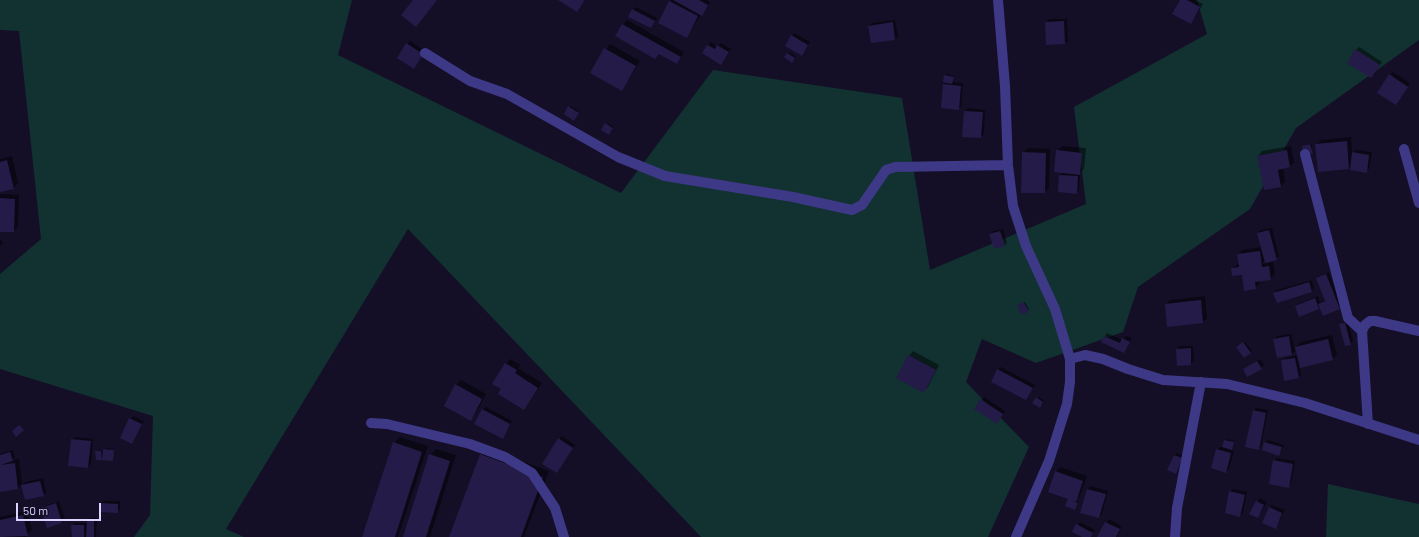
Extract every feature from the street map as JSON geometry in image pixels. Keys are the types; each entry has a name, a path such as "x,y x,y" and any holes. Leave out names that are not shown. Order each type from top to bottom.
{"street":[{"path":"998,0 1005,86 1008,165 1013,206 1026,246 1055,308 1070,359 1070,382 1067,404 1049,461 1016,537"},
{"path":"425,52 470,81 507,94 618,157 665,176 793,197 852,210 862,205 886,170 895,166 1008,165"},
{"path":"1404,149 1419,203"},
{"path":"1305,154 1348,318 1362,331"},
{"path":"1368,424 1362,331 1365,325 1370,321 1419,331"},
{"path":"1070,359 1085,355 1103,359 1128,369 1164,380 1227,384 1305,403 1419,440"},
{"path":"1176,537 1177,508 1201,382"},
{"path":"371,423 387,424 470,444 505,457 532,473 555,508 564,537"}],"green space":[{"path":"0,0 352,0 338,55 621,193 713,70 902,98 930,270 1086,204 1074,107 1207,34 1197,0 1419,0 1419,40 1296,128 1250,209 1138,287 1123,332 1036,363 982,339 966,382 1029,447 988,537 701,537 408,229 226,529 244,537 134,537 150,515 153,416 0,369 0,274 41,239 19,31 0,30"},
{"path":"1328,484 1419,504 1419,537 1326,537"}],"building":[{"path":"413,0 437,0 416,27 401,15"},
{"path":"558,0 583,0 584,1 577,12"},
{"path":"673,0 699,0 708,5 702,16"},
{"path":"1180,0 1187,0 1200,7 1191,24 1172,14"},
{"path":"669,1 698,16 687,38 658,23"},
{"path":"632,9 655,21 651,28 628,17"},
{"path":"1064,21 1065,44 1046,45 1045,22"},
{"path":"893,22 895,40 871,43 868,26"},
{"path":"622,24 681,57 677,64 659,54 655,59 615,36"},
{"path":"791,35 808,45 802,56 785,46"},
{"path":"406,43 423,54 414,69 397,58"},
{"path":"707,45 715,49 717,45 729,52 721,65 702,53"},
{"path":"604,48 636,66 622,91 590,73"},
{"path":"1355,49 1380,65 1371,78 1347,63"},
{"path":"787,53 795,58 792,63 784,57"},
{"path":"1389,74 1408,87 1396,105 1377,93"},
{"path":"944,75 954,77 952,84 943,82"},
{"path":"943,84 961,86 959,110 941,108"},
{"path":"568,106 579,113 574,121 564,114"},
{"path":"964,111 983,112 981,138 962,137"},
{"path":"605,123 613,128 609,135 601,130"},
{"path":"1347,141 1349,169 1318,172 1315,144"},
{"path":"1310,144 1313,153 1304,155 1302,146"},
{"path":"1056,150 1082,153 1080,175 1054,172"},
{"path":"1287,150 1290,167 1278,170 1281,187 1264,190 1257,156"},
{"path":"1022,152 1046,153 1045,193 1021,193"},
{"path":"1352,152 1369,155 1367,173 1350,170"},
{"path":"7,160 14,189 0,192 0,162"},
{"path":"1059,175 1078,176 1077,194 1058,192"},
{"path":"0,198 15,199 14,232 0,232"},
{"path":"1269,230 1277,260 1265,263 1257,233"},
{"path":"1000,231 1005,246 994,249 989,234"},
{"path":"1260,251 1262,267 1269,266 1271,280 1255,282 1256,289 1244,291 1242,275 1232,276 1231,268 1239,267 1237,254"},
{"path":"1326,274 1340,309 1323,316 1318,304 1325,301 1316,278"},
{"path":"1309,282 1312,292 1277,303 1273,293"},
{"path":"1315,298 1319,309 1299,317 1295,306"},
{"path":"1201,300 1203,323 1167,327 1165,304"},
{"path":"1023,302 1029,311 1022,315 1017,306"},
{"path":"1345,323 1351,345 1345,346 1339,324"},
{"path":"1104,336 1120,343 1122,338 1130,342 1124,353 1101,342"},
{"path":"1289,336 1292,355 1277,358 1273,339"},
{"path":"1328,339 1333,360 1300,368 1295,347"},
{"path":"1243,342 1251,353 1244,358 1236,347"},
{"path":"1191,348 1191,365 1177,366 1176,349"},
{"path":"908,355 936,370 924,393 896,378"},
{"path":"1295,358 1299,378 1284,381 1281,360"},
{"path":"1257,361 1262,369 1247,377 1243,369"},
{"path":"505,363 517,370 515,373 538,388 524,410 498,394 501,389 492,384"},
{"path":"997,369 1033,388 1026,400 991,382"},
{"path":"455,384 482,399 471,421 444,406"},
{"path":"1036,397 1043,402 1040,408 1032,403"},
{"path":"980,399 1003,414 997,424 974,409"},
{"path":"482,409 510,424 503,439 474,424"},
{"path":"1253,410 1266,413 1259,450 1245,447"},
{"path":"129,418 142,424 132,444 120,438"},
{"path":"19,425 24,430 16,437 12,431"},
{"path":"558,438 573,448 557,473 542,464"},
{"path":"71,439 91,441 88,468 68,466"},
{"path":"1224,440 1234,442 1232,450 1222,447"},
{"path":"393,442 422,452 395,537 362,537"},
{"path":"1264,442 1282,447 1279,456 1262,450"},
{"path":"103,449 114,450 113,461 102,460"},
{"path":"1216,449 1231,453 1226,473 1211,468"},
{"path":"95,451 101,451 102,460 96,460"},
{"path":"10,452 13,461 0,465 0,455"},
{"path":"429,454 450,461 426,537 403,537"},
{"path":"480,454 543,477 521,537 449,537"},
{"path":"1174,455 1182,458 1176,474 1167,470"},
{"path":"1273,460 1293,464 1289,488 1269,484"},
{"path":"15,463 18,489 0,492 0,465"},
{"path":"1055,471 1083,481 1076,502 1072,501 1078,503 1075,510 1065,506 1068,499 1048,492"},
{"path":"40,481 44,496 25,500 21,485"},
{"path":"1087,489 1106,494 1099,518 1080,513"},
{"path":"1229,491 1245,495 1240,517 1225,513"},
{"path":"1256,501 1264,505 1258,518 1249,514"},
{"path":"56,503 62,523 47,528 41,508"},
{"path":"100,503 118,504 118,513 100,512"},
{"path":"1269,507 1282,513 1276,529 1262,523"},
{"path":"23,515 28,536 0,537 0,520"},
{"path":"87,521 94,521 94,537 86,537"},
{"path":"1105,522 1120,529 1116,537 1097,537"},
{"path":"1076,524 1093,533 1091,537 1082,537 1072,532"},
{"path":"71,525 84,525 84,537 72,537"}]}
